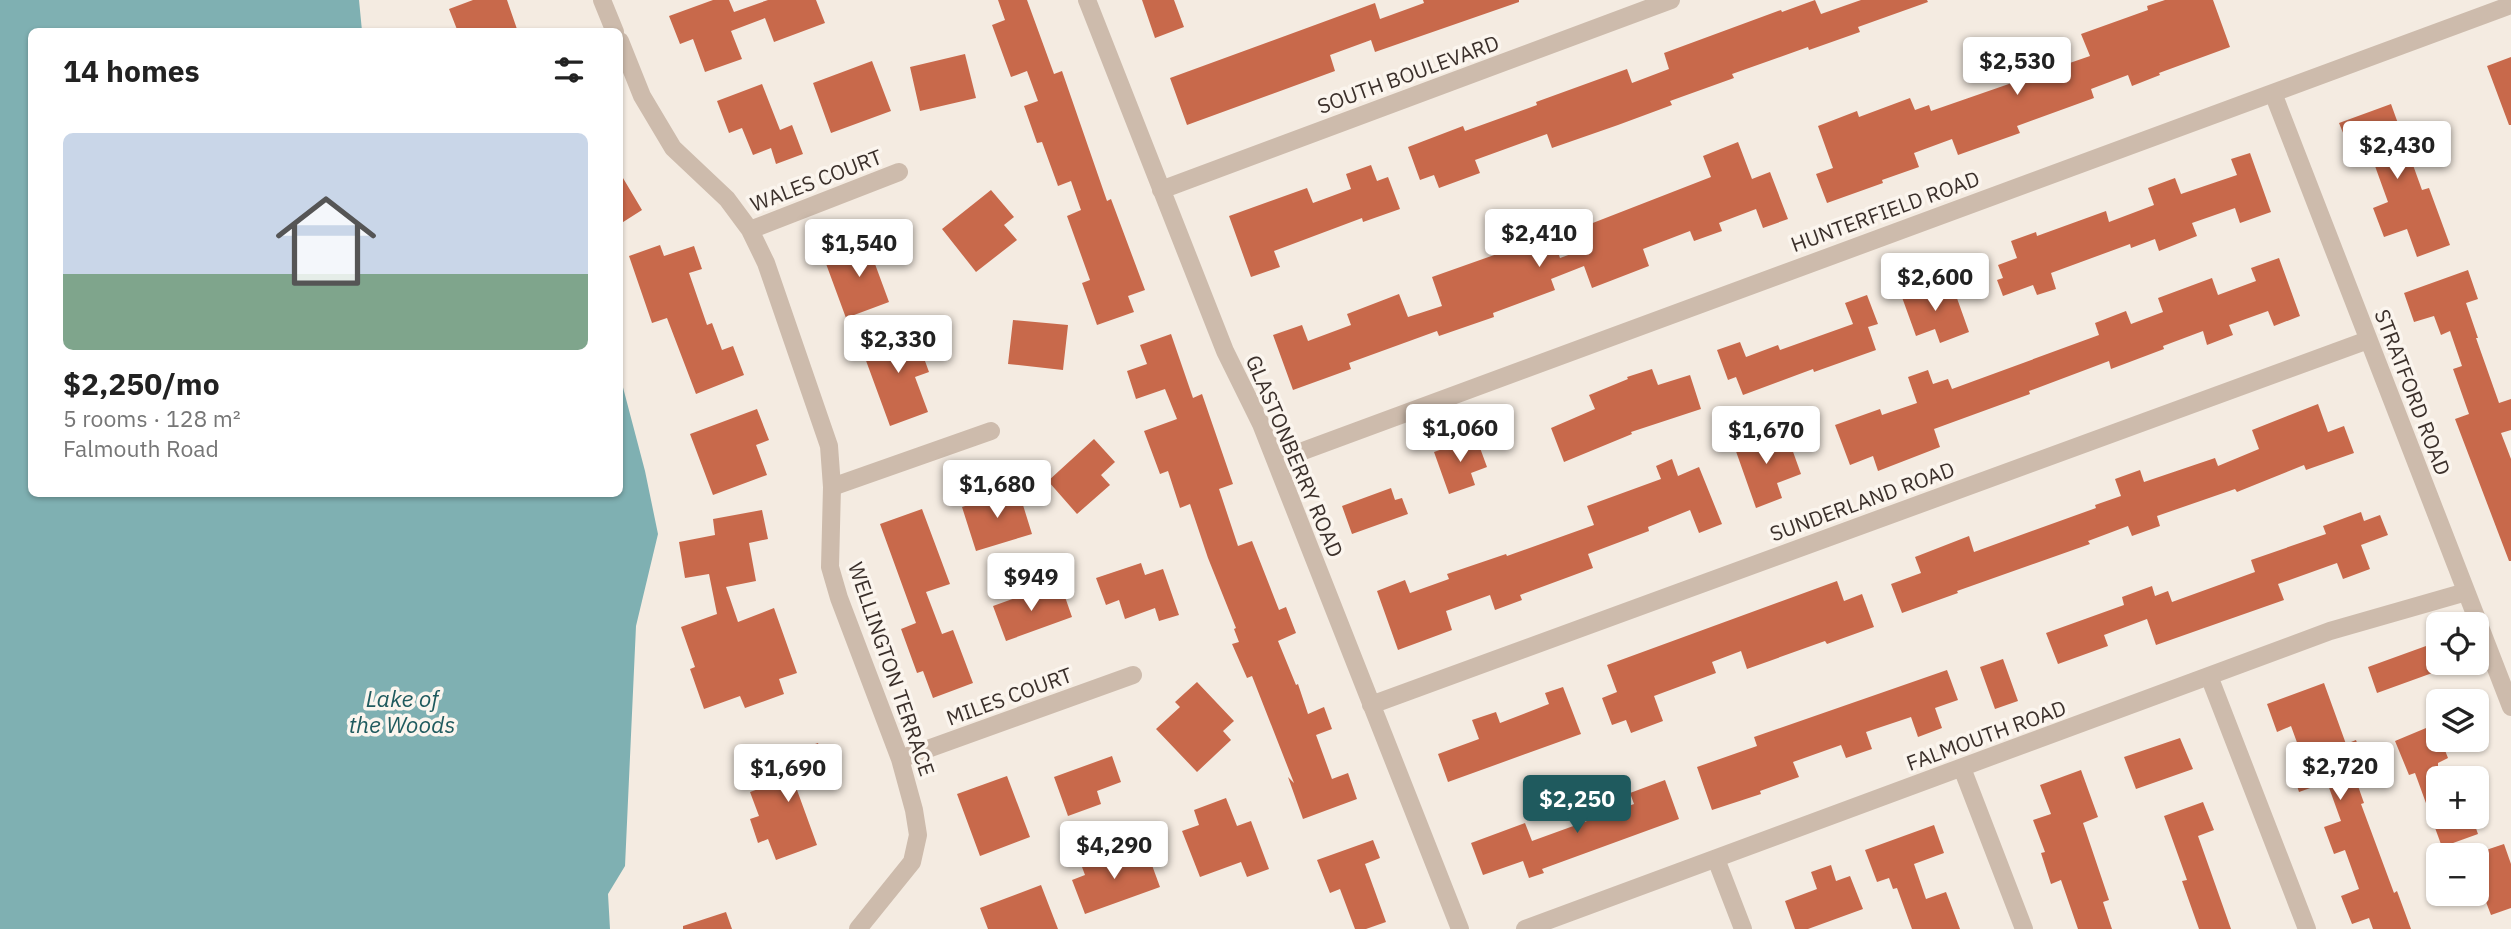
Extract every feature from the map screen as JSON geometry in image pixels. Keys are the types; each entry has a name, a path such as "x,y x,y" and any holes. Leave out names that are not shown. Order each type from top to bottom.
{"street":[{"path":"603,0 614,28"},
{"name":"GLASTONBERRY ROAD","path":"1087,0 1225,351 1276,461 1460,929"},
{"name":"SOUTH BOULEVARD","path":"1161,190 1671,0"},
{"name":"HUNTERFIELD ROAD","path":"1276,461 2511,5"},
{"name":"WELLINGTON TERRACE","path":"623,48 642,96 673,148 727,198 750,230 766,263 829,446 832,487 831,568 839,598 900,759 918,835 912,862 858,929"},
{"name":"STRATFORD ROAD","path":"2273,93 2511,707"},
{"name":"WALES COURT","path":"750,230 899,172"},
{"name":"SUNDERLAND ROAD","path":"1371,705 2368,340"},
{"path":"832,487 991,431"},
{"name":"FALMOUTH ROAD","path":"1525,929 2330,631 2466,592"},
{"name":"MILES COURT","path":"900,759 1133,675"},
{"path":"2210,676 2307,929"},
{"path":"1962,768 2024,929"},
{"path":"1716,859 1743,929"}],"water":[{"name":"Lake of the Woods","path":"0,0 359,0 362,28 28,28 28,497 623,497 623,387 658,534 636,626 625,866 608,894 610,929 0,929"}],"building":[{"path":"473,0 507,0 517,28 456,28 449,9"},
{"path":"713,0 729,0 734,12 768,0 816,0 825,23 774,42 765,18 731,31 742,59 705,72 693,39 680,44 669,16"},
{"path":"998,0 1027,0 1054,74 1062,71 1107,201 1111,199 1145,290 1128,296 1134,312 1097,325 1082,283 1090,280 1067,216 1081,210 1071,181 1058,186 1042,142 1037,143 1024,106 1038,101 1027,71 1011,77 992,25 1005,20"},
{"path":"1142,0 1174,0 1184,27 1155,38"},
{"path":"1423,0 1519,2 1375,52 1371,40 1330,55 1335,71 1187,125 1170,78 1375,3 1380,19 1424,3"},
{"path":"1815,0 1821,14 1861,0 1928,2 1858,27 1860,32 1732,74 1734,78 1670,101 1672,105 1618,125 1552,148 1547,134 1475,160 1480,173 1439,188 1434,175 1420,180 1408,147 1463,126 1465,131 1627,69 1632,83 1669,69 1664,53"},
{"path":"2165,0 2213,0 2230,47 2132,86 2128,75 2091,89 2094,98 2017,126 2020,133 1958,155 1952,139 1914,153 1919,167 1827,203 1816,174 1833,168 1818,126 1857,111 1859,117 1910,98 1915,110 1929,105 1931,111 2090,56 2081,34 2148,10 2147,6"},
{"path":"965,54 976,98 920,111 910,67"},
{"path":"2511,57 2511,125 2509,125 2487,66"},
{"path":"872,61 891,111 831,133 813,83"},
{"path":"762,84 780,130 792,125 803,154 776,164 771,148 753,155 742,128 729,133 717,101"},
{"path":"2391,104 2422,190 2429,188 2450,245 2417,257 2407,229 2384,237 2373,208 2388,202 2367,144 2350,150 2339,123"},
{"path":"1738,142 1752,179 1770,172 1788,219 1763,228 1756,209 1719,223 1722,231 1694,241 1690,231 1643,249 1649,266 1592,288 1584,266 1551,279 1555,290 1493,313 1494,317 1439,336 1437,331 1349,363 1351,369 1293,390 1273,335 1302,325 1308,341 1351,325 1347,314 1399,294 1408,317 1442,306 1432,277 1497,254 1495,250 1550,230 1560,258 1593,246 1585,226 1711,177 1703,156"},
{"path":"2250,153 2271,212 2240,223 2235,208 2192,223 2197,236 2159,251 2155,239 2131,248 2130,244 2051,273 2056,289 2037,295 2033,285 2003,296 1997,280 2003,278 1998,265 2017,258 2011,241 2036,232 2037,236 2106,211 2109,222 2154,205 2148,188 2175,178 2181,194 2237,175 2231,159"},
{"path":"1371,165 1377,181 1388,177 1400,209 1363,222 1362,218 1274,251 1280,267 1251,277 1229,216 1307,188 1313,203 1351,189 1346,174"},
{"path":"623,178 642,210 623,222"},
{"path":"991,190 1014,217 1004,225 1017,240 976,272 942,229"},
{"path":"882,240 889,259 875,264 889,302 846,318 825,261"},
{"path":"660,245 664,256 694,246 702,269 689,273 707,325 712,323 722,350 733,346 744,375 696,394 667,318 652,323 629,256"},
{"path":"2279,258 2300,316 2274,326 2268,311 2229,325 2233,335 2207,345 2203,331 2111,369 2109,361 2029,391 2030,394 1934,429 1940,447 1878,471 1873,456 1850,465 1835,425 1880,409 1882,415 1917,403 1908,377 1928,370 1933,384 1948,379 1952,389 2099,335 2095,323 2126,311 2131,324 2163,312 2158,298 2212,278 2218,295 2256,281 2251,268"},
{"path":"2468,270 2478,299 2466,303 2476,338 2499,403 2511,399 2511,430 2501,433 2511,459 2511,561 2455,419 2469,414 2453,369 2462,366 2450,331 2441,335 2434,316 2414,322 2404,293"},
{"path":"1914,283 1920,299 1953,287 1969,332 1940,343 1935,329 1916,336 1899,289"},
{"path":"1867,295 1878,324 1868,327 1876,350 1814,372 1813,369 1743,395 1736,377 1728,380 1717,350 1740,342 1746,357 1778,345 1780,350 1853,324 1845,303"},
{"path":"1013,320 1068,325 1063,370 1008,364"},
{"path":"913,328 929,372 915,377 928,412 890,426 861,347"},
{"path":"1171,334 1193,398 1202,394 1233,484 1219,489 1238,546 1252,541 1279,610 1286,607 1296,633 1278,641 1296,685 1298,684 1308,714 1324,707 1332,729 1316,735 1332,779 1348,773 1357,799 1303,819 1288,777 1294,783 1252,676 1247,678 1232,644 1239,642 1234,629 1236,628 1190,504 1180,508 1168,471 1160,474 1144,431 1177,419 1165,389 1136,399 1127,371 1147,364 1140,345"},
{"path":"1652,369 1658,385 1690,375 1701,409 1631,432 1632,434 1564,462 1551,428 1595,409 1589,395 1628,379 1627,377"},
{"path":"2318,404 2328,432 2344,426 2354,453 2306,470 2304,465 2237,492 2235,489 2157,516 2160,526 2132,536 2128,526 2088,541 2090,544 1902,613 1891,584 1921,573 1915,557 1969,536 1974,552 2096,508 2095,505 2121,496 2115,479 2140,470 2144,482 2215,458 2218,466 2259,449 2252,430"},
{"path":"757,409 769,440 756,445 767,475 713,495 690,434"},
{"path":"1754,432 1759,445 1787,435 1801,474 1777,483 1782,498 1756,508 1732,440"},
{"path":"1476,437 1487,467 1471,473 1475,485 1449,494 1434,452"},
{"path":"1094,439 1115,462 1101,475 1110,485 1077,514 1048,481"},
{"path":"1672,459 1678,476 1699,467 1722,524 1699,533 1690,510 1648,527 1649,531 1588,554 1593,568 1520,595 1522,600 1495,610 1490,595 1446,611 1452,630 1398,650 1377,591 1405,580 1410,593 1449,579 1447,574 1594,525 1587,506 1661,479 1656,466"},
{"path":"1391,488 1395,500 1402,498 1408,514 1352,534 1342,506"},
{"path":"1018,489 1032,534 976,551 962,507"},
{"path":"922,509 950,584 926,592 942,634 953,630 973,683 933,698 923,671 917,673 901,629 916,623 880,524"},
{"path":"762,510 768,539 749,543 756,581 726,587 738,622 774,608 797,673 779,679 784,694 745,708 740,696 704,709 690,669 695,667 681,627 717,614 709,574 685,578 679,542 715,535 713,519"},
{"path":"2361,512 2364,521 2380,515 2388,535 2361,545 2370,569 2343,579 2337,563 2278,584 2284,600 2156,645 2147,619 2104,635 2108,646 2058,664 2046,633 2124,605 2122,597 2152,586 2155,596 2168,591 2172,602 2255,572 2251,560 2326,534 2323,526"},
{"path":"1141,563 1145,575 1163,569 1179,615 1159,621 1155,608 1125,619 1119,600 1106,605 1096,578"},
{"path":"1837,581 1844,601 1862,594 1874,627 1747,669 1741,651 1712,662 1716,673 1654,696 1663,721 1631,733 1626,720 1612,725 1602,698 1617,692 1607,665"},
{"path":"1043,588 1048,599 1064,594 1072,617 1006,641 993,606"},
{"path":"2426,646 2427,675 2377,693 2368,667"},
{"path":"2003,659 2018,701 1995,709 1980,667"},
{"path":"1947,670 1958,700 1935,708 1942,728 1918,737 1911,717 1866,732 1872,749 1846,758 1841,745 1793,762 1799,777 1760,791 1761,794 1712,810 1697,767 1757,746 1754,737"},
{"path":"1197,682 1234,721 1223,731 1231,740 1197,772 1156,729 1180,707 1175,702"},
{"path":"2324,683 2346,744 2356,740 2365,765 2352,769 2364,803 2361,804 2394,893 2397,891 2411,929 2373,929 2369,918 2352,924 2341,896 2359,889 2345,850 2334,854 2324,827 2341,821 2327,782 2299,792 2290,764 2303,759 2291,726 2277,732 2267,704"},
{"path":"1563,687 1581,734 1448,782 1438,754 1479,739 1472,720 1496,712 1500,723 1549,704 1545,693"},
{"path":"2426,728 2426,752 2446,752 2448,758 2438,763 2438,766 2426,766 2426,803 2415,773 2409,775 2395,741"},
{"path":"2180,738 2193,769 2136,789 2124,757"},
{"path":"818,743 827,769 814,774 817,783 797,790 817,845 776,860 768,839 758,843 750,819 759,816 750,792 775,783 771,774 791,767 786,754"},
{"path":"1112,756 1121,782 1097,791 1101,804 1068,816 1054,777"},
{"path":"2081,770 2098,817 2083,823 2109,900 2103,902 2112,929 2078,929 2061,880 2051,884 2041,853 2045,852 2033,820 2051,814 2040,785"},
{"path":"1007,776 1030,837 980,856 957,794"},
{"path":"1665,780 1679,819 1542,869 1544,873 1529,878 1523,861 1483,875 1471,843 1525,823 1532,841 1634,804 1630,793"},
{"path":"1226,798 1237,826 1251,821 1269,869 1247,877 1241,862 1200,877 1182,831 1199,825 1194,810"},
{"path":"2203,802 2214,830 2198,836 2231,929 2199,929 2182,881 2187,880 2164,816"},
{"path":"1934,825 1944,853 1914,864 1926,899 1946,892 1960,929 1912,929 1897,888 1893,889 1889,878 1877,882 1865,850"},
{"path":"2435,829 2476,829 2478,834 2453,843 2441,843"},
{"path":"1373,840 1380,858 1365,864 1386,922 1366,929 1355,929 1340,889 1330,893 1317,860"},
{"path":"2504,844 2511,864 2511,908 2491,915 2488,906 2489,849"},
{"path":"1127,851 1131,863 1149,857 1160,887 1085,914 1072,880 1085,875 1082,867"},
{"path":"1831,865 1836,881 1850,876 1863,909 1808,929 1795,929 1785,901 1817,889 1811,872"},
{"path":"1041,885 1058,929 988,929 980,908"},
{"path":"726,912 732,929 683,929 683,926"}]}
